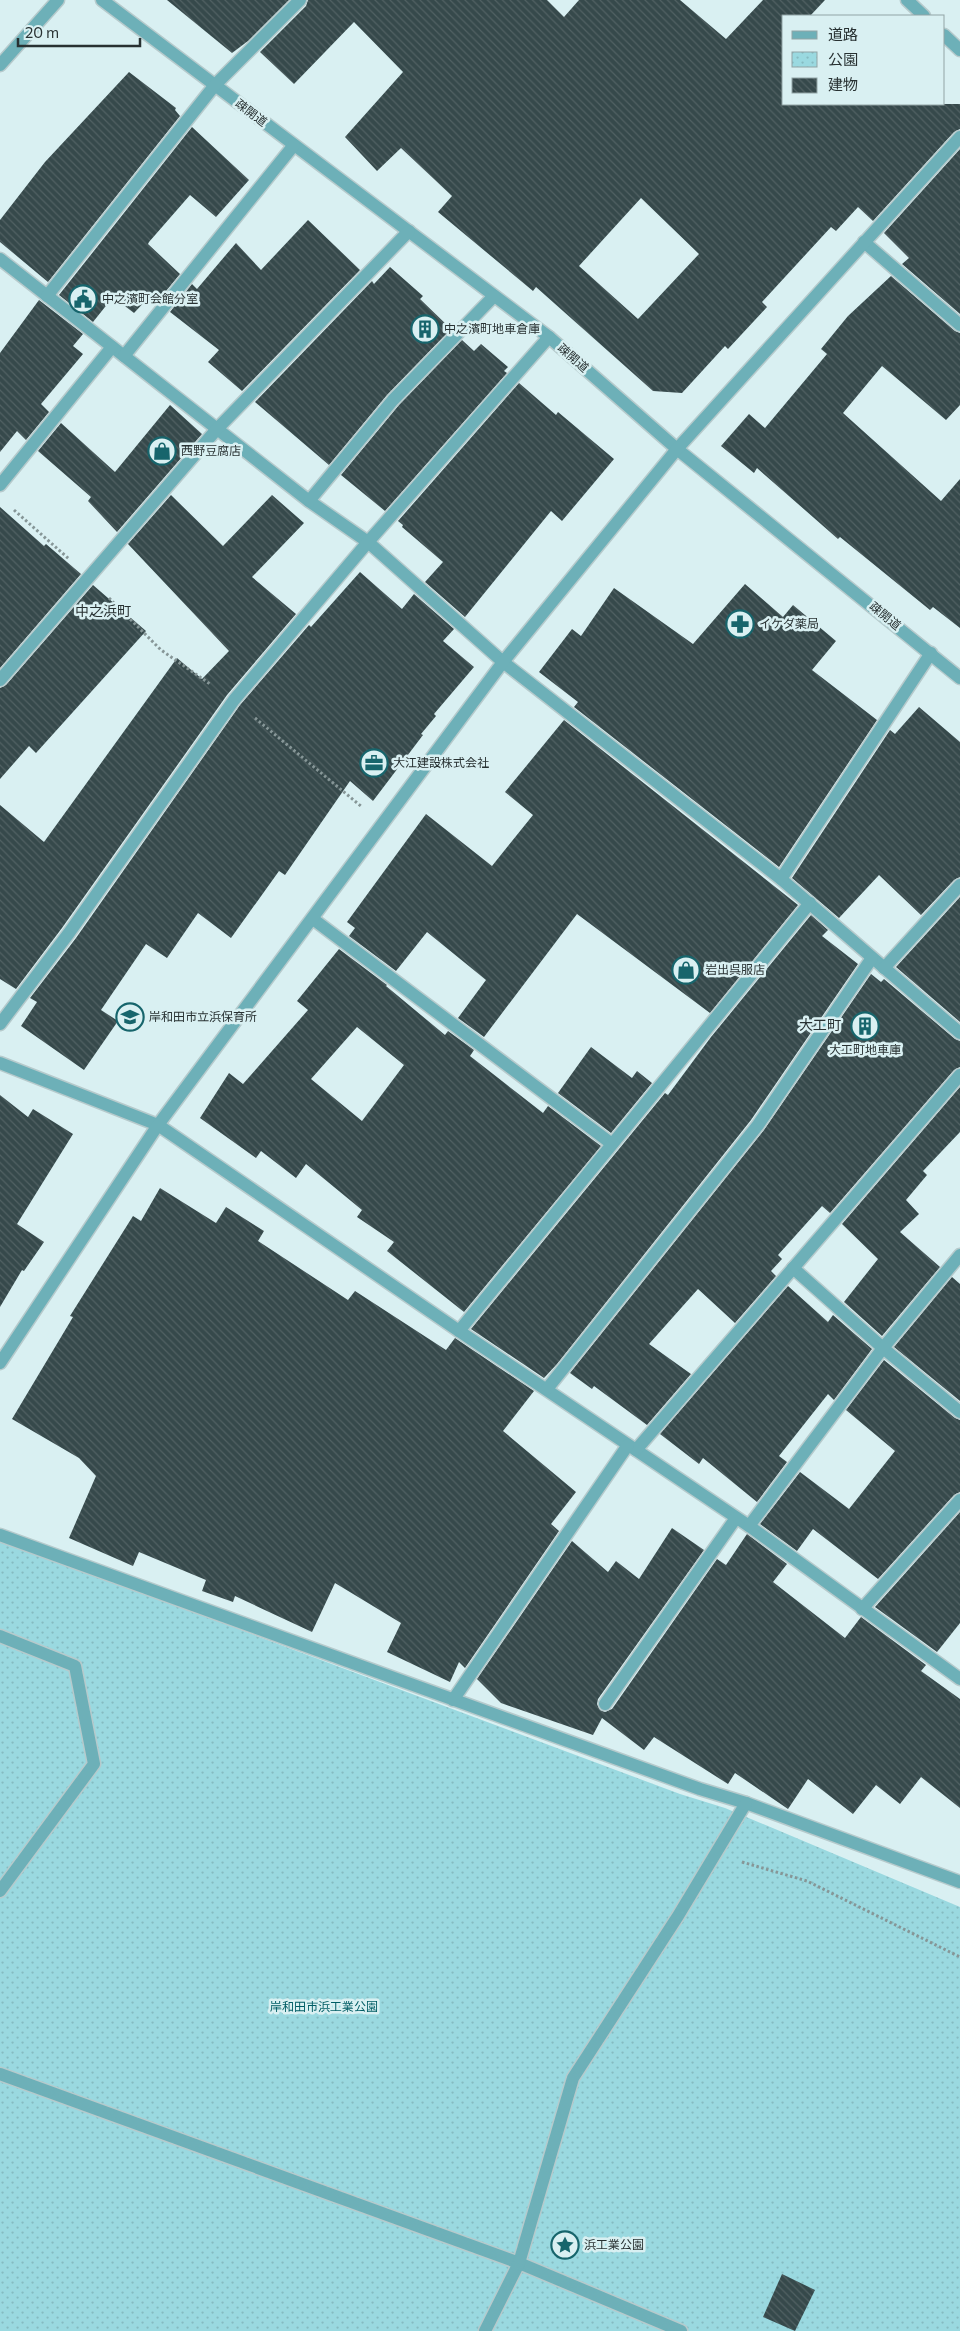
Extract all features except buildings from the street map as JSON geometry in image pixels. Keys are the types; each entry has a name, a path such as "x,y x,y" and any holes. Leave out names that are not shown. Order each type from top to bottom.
{"street":[{"path":"0,65 58,0"},
{"name":"疎開道","path":"102,0 549,337 677,449 960,678"},
{"path":"47,296 215,85 300,0"},
{"path":"907,0 923,15"},
{"path":"945,36 960,50"},
{"path":"0,1363 158,1125 383,826 503,662 677,449 960,137"},
{"path":"124,356 294,145"},
{"path":"0,680 217,429 409,231"},
{"path":"864,242 960,325"},
{"path":"0,259 309,501 368,542 503,662 781,879 960,1033"},
{"path":"309,501 393,400 494,296"},
{"path":"0,1024 69,933 234,700 368,542 549,337"},
{"path":"0,485 112,347"},
{"path":"781,879 930,653"},
{"path":"884,968 960,886"},
{"path":"459,1331 810,903"},
{"path":"313,919 612,1144"},
{"path":"547,1389 758,1125 872,958"},
{"path":"0,1063 158,1125 749,1526 956,1676 960,1662"},
{"path":"453,1700 632,1448 793,1268 960,1075"},
{"path":"749,1526 883,1348 960,1255"},
{"path":"793,1268 883,1348 960,1412"},
{"path":"862,1609 960,1500"},
{"path":"605,1704 736,1518"},
{"path":"0,1535 700,1789 746,1802 960,1882"},
{"path":"0,1636 75,1666 94,1764 0,1891"},
{"path":"485,2331 519,2263 573,2078 678,1916 746,1802"},
{"path":"0,2074 519,2263 681,2331"}],"path":[{"path":"7,504 89,577 161,650 234,700 383,826"},
{"path":"715,1854 807,1881 960,1957"}],"green space":[{"name":"岸和田市浜工業公園","path":"0,1540 680,1794 725,1808 960,1907 960,2331 0,2331"}],"place":[{"name":"中之濱町会館分室","path":"83,299"},
{"name":"中之濱町地車倉庫","path":"425,329"},
{"name":"西野豆腐店","path":"162,451"},
{"name":"イケダ薬局","path":"740,624"},
{"name":"大江建設株式会社","path":"374,763"},
{"name":"岩出呉服店","path":"686,970"},
{"name":"岸和田市立浜保育所","path":"130,1017"},
{"name":"大工町地車庫","path":"865,1026"},
{"name":"浜工業公園","path":"565,2245"}],"district":[{"name":"中之浜町","path":"103,611"},
{"name":"大工町","path":"820,1025"}]}
